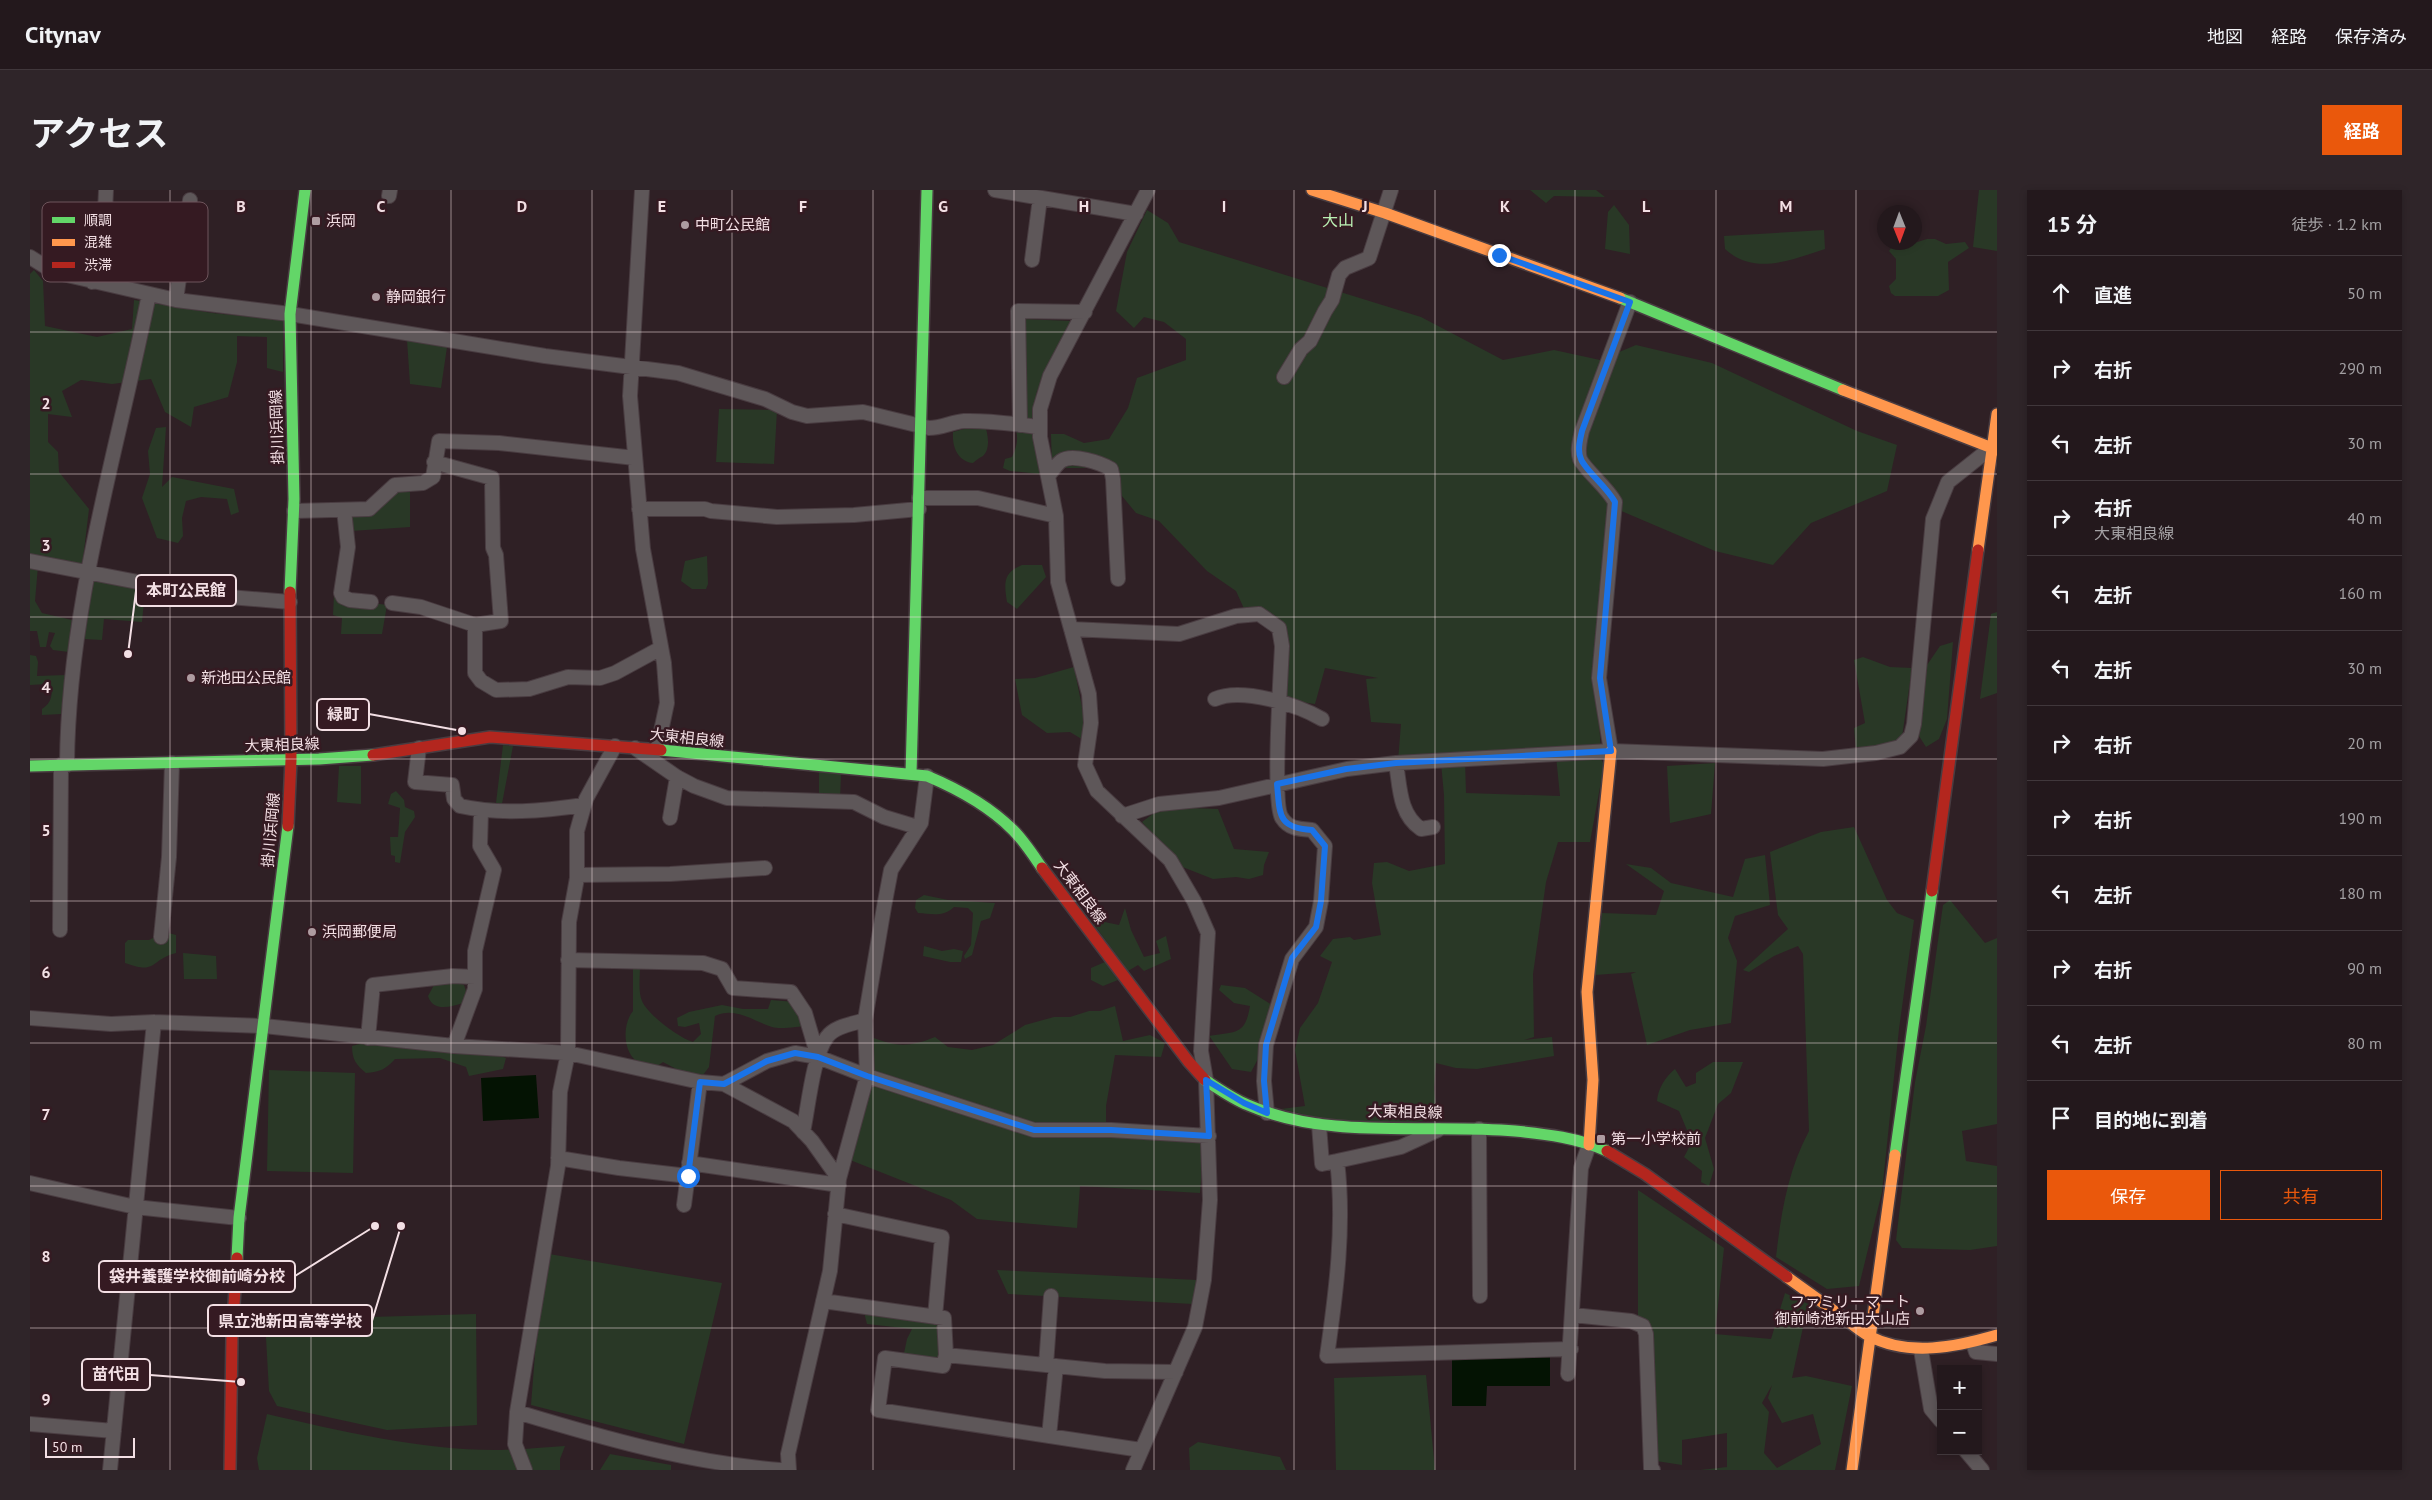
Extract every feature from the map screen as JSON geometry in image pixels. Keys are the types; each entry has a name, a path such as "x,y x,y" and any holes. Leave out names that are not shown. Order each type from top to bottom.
{"main road":[{"name":"掛川浜岡線","path":"230,1470 232,1336 238,1218 264,1026 288,822 291,760 290,602 294,511 290,314 305,190"},
{"path":"911,774 927,190"},
{"path":"1312,190 1385,213 1630,302 1784,367 1995,448"},
{"path":"1852,1470 1869,1336 1995,448 1997,414"},
{"name":"大東相良線","path":"30,766 291,760 370,756 490,737 615,746 927,776 971,796 993,811 1014,831 1160,1026 1206,1080 1244,1103 1267,1113 1319,1125 1479,1129 1555,1136 1589,1144 1616,1156 1645,1174 1869,1336 1898,1346 1921,1350 1936,1350 1997,1336"},
{"path":"1589,1144 1593,1080 1587,992 1611,751"}],"street":[{"path":"642,190 640,264 630,368 630,396 639,509 661,648 666,703 657,750"},
{"path":"995,190 1136,214"},
{"path":"1133,1470 1195,1328 1204,1280 1210,1200 1206,1080 1201,1051 1208,933 1194,901 1170,860 1097,791 1085,765 1091,723 1089,694 1058,582 1056,516 1039,427 1040,409 1048,382 1148,190"},
{"path":"1284,377 1302,349 1310,341 1332,300 1339,275 1345,268 1369,258 1391,190"},
{"path":"1032,260 1040,198"},
{"path":"30,257 42,264"},
{"path":"92,282 176,300 290,314 545,356 678,373 765,399 792,412 808,416 863,412 939,428 961,421 1039,427"},
{"path":"176,300 179,282"},
{"path":"60,930 64,765 70,686 89,571 149,294"},
{"path":"1611,751 1600,678 1615,502 1609,491 1581,460 1579,445 1582,431 1630,302"},
{"path":"1020,425 1018,311 1084,312"},
{"path":"294,511 369,509 395,485 423,483 433,477 439,441 499,443 635,458"},
{"path":"1122,816 1159,804 1219,798 1346,769 1396,763 1611,751 1823,759 1876,753 1900,747 1911,736 1914,724 1933,518 1948,482 1995,448"},
{"path":"1048,476 1062,460 1068,458 1098,462 1111,469 1118,579"},
{"path":"392,604 422,607 475,625 500,621 496,555 493,548 492,478 434,462"},
{"path":"639,509 706,508 711,511 777,517 854,516 919,503 978,498 1056,516"},
{"path":"344,510 348,547 341,593 343,597 350,600 371,602"},
{"path":"30,561 206,595 290,602"},
{"path":"1071,629 1179,634 1236,616 1259,614 1279,628 1282,646 1277,784 1280,816 1289,826 1312,830 1325,846 1321,901 1316,927 1292,958 1266,1045 1264,1081 1267,1113"},
{"path":"475,625 475,673 481,681 496,690 529,689 568,677 600,678 615,673 661,648"},
{"path":"1215,699 1229,695 1259,697 1306,710 1322,719"},
{"path":"525,1470 515,1444 517,1412 558,1158 560,1092 568,1053 569,922 577,875 578,831 584,805 615,746"},
{"path":"418,748 416,782 452,785 454,800 460,806 481,811 542,811 584,805"},
{"path":"634,748 677,777 694,786 728,798 854,802 884,817 917,827"},
{"path":"160,937 169,856 172,763"},
{"path":"1396,763 1405,811 1412,823 1421,830 1433,827"},
{"path":"789,1470 788,1454 830,1271 839,1182 867,1076 865,1020 891,870 921,823 927,776"},
{"path":"670,818 677,777"},
{"path":"454,1046 475,989 475,951 494,870 480,846 481,811"},
{"path":"577,875 670,874 765,868"},
{"path":"568,960 703,964 722,969 733,988 791,992 805,1013 818,1057"},
{"path":"368,1038 373,984 453,976 475,977"},
{"path":"30,1018 111,1024 154,1022 264,1026 454,1046 568,1053 700,1082 724,1084 793,1121 839,1182"},
{"path":"803,1132 818,1057 827,1037 839,1028 865,1020"},
{"path":"110,1470 154,1022"},
{"path":"724,1084 767,1061 795,1053 818,1057 867,1076 1034,1130 1111,1130 1209,1136"},
{"path":"684,1205 700,1082"},
{"path":"1319,1125 1322,1164 1401,1147 1442,1128"},
{"path":"1479,1129 1480,1296"},
{"path":"1568,1374 1581,1168 1589,1144"},
{"path":"558,1158 620,1168 689,1170 839,1182"},
{"path":"1337,1161 1340,1188 1336,1284 1327,1356 1571,1348"},
{"path":"30,1183 135,1207 238,1218"},
{"path":"835,1214 942,1238 935,1317"},
{"path":"1049,1436 1051,1296"},
{"path":"823,1301 944,1318 946,1355 943,1366 885,1358 878,1410 1141,1450"},
{"path":"1573,1316 1631,1321 1643,1326 1646,1334 1651,1468 1653,1470"},
{"path":"1973,1343 1976,1352 1997,1354"},
{"path":"1921,1350 1931,1409 1937,1416"},
{"path":"946,1355 1105,1371 1176,1372"},
{"path":"517,1412 619,1443 735,1467 780,1470"},
{"path":"30,1424 114,1431"},
{"path":"1969,1455 1982,1470"}],"shaded area":[{"path":"1530,190 1596,190 1605,197 1554,196 1546,203"},
{"path":"1979,190 1997,190 1997,251 1973,247"},
{"path":"1614,205 1629,225 1630,254 1605,249 1608,212"},
{"path":"1147,210 1168,223 1179,242 1421,317 1503,360 1554,350 1600,360 1636,345 1712,363 1857,431 1897,445 1887,491 1811,523 1773,565 1715,551 1619,510 1594,651 1601,751 1398,761 1401,724 1371,722 1366,679 1378,678 1325,668 1315,704 1280,699 1287,635 1259,614 1246,613 1236,591 1207,571 1159,521 1136,513 1122,496 1114,468 1052,468 1051,434 1064,434 1084,443 1109,439 1128,408 1137,378 1186,360 1186,339 1164,322 1144,317 1134,328 1116,311 1127,252"},
{"path":"1824,230 1825,249 1786,261 1760,264 1748,262 1736,257 1725,249 1724,236"},
{"path":"1935,239 1946,244 1965,242 1969,248 1948,262 1949,290 1938,296 1895,296 1891,293 1889,286 1896,279 1896,259 1889,251 1922,250 1922,241"},
{"path":"34,270 43,282 45,326 97,337 132,329 134,300 212,313 283,320 283,372 267,368 267,337 237,336 237,362 228,397 194,407 191,427 165,412 151,379 112,384 81,380 62,391 72,417 48,414 48,442 58,452 59,472 89,509 82,567 30,561 30,274"},
{"path":"1021,319 1072,321 1037,391 1032,422 1023,422"},
{"path":"407,340 447,347 441,388 410,384"},
{"path":"719,409 777,410 774,464 716,462"},
{"path":"970,424 984,424 988,440 986,453 973,463 959,456 953,437 953,432 964,429"},
{"path":"166,427 162,487 172,477 234,489 239,512 231,515 227,499 201,497 186,501 182,518 183,536 178,543 157,538 142,498 150,474 148,451 156,428"},
{"path":"1015,428 1034,430 1041,474 1010,471 1003,468 1005,459 1012,457 1015,450 1017,438"},
{"path":"410,487 410,527 351,531 348,510 394,491"},
{"path":"707,556 708,584 706,589 692,589 681,581 685,561"},
{"path":"30,564 38,566 35,601 42,613 72,620 69,652 53,650 50,646 55,633 49,632 46,647 40,647 37,631 30,631"},
{"path":"1022,565 1042,565 1046,577 1017,609 1007,602 1005,584 1011,571"},
{"path":"93,578 145,591 142,622 104,619 102,640 84,639"},
{"path":"334,595 351,600 387,605 382,634 341,634 342,618 333,615"},
{"path":"1997,612 1997,693 1980,699 1991,614"},
{"path":"1953,642 1947,719 1939,739 1926,747 1919,736 1927,665 1940,646"},
{"path":"30,655 36,656 38,662 37,676 66,675 61,714 42,715 42,709 50,699 52,686 46,684 30,685"},
{"path":"1863,657 1890,667 1912,668 1902,737 1894,745 1856,749 1854,728 1865,723 1854,660"},
{"path":"1074,667 1084,717 1085,741 1070,732 1047,733 1022,715 1015,679 1035,678"},
{"path":"503,745 513,746 501,809 461,800 496,803"},
{"path":"1556,756 1600,757 1604,765 1590,842 1558,842 1546,882 1533,974 1534,1037 1524,1040 1552,1037 1554,1056 1477,1069 1456,1068 1436,1063 1434,1088 1437,1117 1408,1124 1323,1119 1281,1109 1305,1106 1295,1050 1300,1028 1318,1003 1332,962 1320,956 1333,939 1350,937 1354,940 1381,935 1372,883 1374,863 1387,862 1409,871 1445,864 1444,795 1441,763 1465,761 1466,793 1560,796"},
{"path":"1715,763 1711,814 1670,823 1667,766"},
{"path":"339,766 361,766 361,804 337,802"},
{"path":"819,772 841,774 840,800 819,800"},
{"path":"396,791 404,800 405,807 414,811 415,817 405,832 400,863 395,862 395,856 391,855 390,837 398,837 400,808 388,804 391,794"},
{"path":"1162,807 1218,809 1234,849 1269,852 1264,865 1263,875 1249,879 1236,877 1213,879 1180,866 1142,822"},
{"path":"1854,827 1887,900 1897,913 1914,920 1899,1029 1882,1192 1859,1286 1827,1289 1776,1257 1780,1224 1791,1176 1809,1131 1803,954 1798,946 1774,956 1749,972 1743,970 1788,929 1778,915 1770,852 1821,832"},
{"path":"1765,855 1770,905 1735,916 1728,938 1737,961 1731,1023 1690,1030 1647,1045 1631,974 1636,972 1595,975 1602,913 1656,915 1664,891 1626,864 1651,868 1671,883 1733,897 1745,859"},
{"path":"924,895 948,900 995,903 990,918 981,921 972,955 965,959 964,956 971,945 973,913 968,908 954,907 942,914 918,913 915,908 916,900"},
{"path":"1950,900 1985,943 1997,938 1997,1124 1962,1131 1966,1161 1997,1166 1997,1246 1970,1250 1902,1248 1896,1240 1915,1082 1926,1026 1943,905"},
{"path":"1125,908 1131,930 1144,957 1160,953 1156,941 1166,936 1171,959 1144,971 1138,965 1128,971 1090,919 1119,925"},
{"path":"165,932 176,935 176,953 161,959 149,967 125,963 125,943 128,940 149,940"},
{"path":"924,946 942,951 954,949 963,951 961,962 950,962 923,956"},
{"path":"183,953 216,956 217,979 184,979"},
{"path":"1105,962 1118,980 1103,986 1091,980 1091,968"},
{"path":"633,966 640,966 640,993 645,1007 664,1025 687,1040 693,1042 701,1034 699,1023 685,1027 678,1026 677,1018 689,1012 722,1005 743,1009 768,1009 771,1000 795,1002 808,1026 776,1028 737,1014 722,1013 715,1016 709,1067 703,1075 680,1071 663,1062 656,1067 643,1065 630,1054 626,1039 627,1024 633,1011"},
{"path":"457,983 464,985 466,991 463,1003 442,1007 430,1001 428,996 434,985"},
{"path":"1221,985 1245,988 1275,1007 1259,1057 1251,1072 1232,1069 1209,1036 1238,1030 1245,1023 1248,1016 1250,1006 1234,1003 1219,990"},
{"path":"1115,1006 1123,1041 1150,1035 1165,1043 1161,1057 1115,1055 1106,1106 1106,1130 1205,1133 1200,1193 1080,1186 1077,1228 977,1219 951,1200 845,1158 870,1077 864,1034 883,1041 899,1044 916,1043 935,1037 948,1047 972,1050 993,1045 1025,1025 1054,1017 1070,1017"},
{"path":"367,1042 495,1054 506,1058 503,1069 469,1076 466,1067 440,1058 395,1059 382,1069 366,1073 355,1061 352,1046"},
{"path":"1713,1062 1743,1062 1731,1093 1718,1104 1705,1138 1714,1169 1709,1186 1701,1182 1702,1171 1684,1157 1692,1142 1679,1111 1657,1101 1663,1084 1675,1069 1686,1087 1696,1083 1696,1073"},
{"path":"269,1070 355,1073 353,1173 267,1171"},
{"path":"536,1075 539,1118 483,1121 481,1078"},
{"path":"1638,1190 1724,1248 1715,1334 1771,1339 1785,1293 1808,1304 1792,1378 1806,1376 1852,1386 1835,1470 1700,1470 1727,1467 1727,1433 1682,1440 1682,1465 1650,1460 1649,1326 1638,1319","holes":["1772,1385 1768,1398 1782,1423 1813,1414 1821,1444 1777,1468 1764,1453 1769,1412 1762,1403"]},
{"path":"543,1253 722,1283 684,1444 531,1405"},
{"path":"997,1270 1197,1280 1193,1304 1008,1294"},
{"path":"864,1312 936,1319 942,1333 938,1363 903,1358 907,1339 912,1329 867,1324"},
{"path":"476,1314 477,1425 387,1430 277,1406 269,1391 265,1320"},
{"path":"1452,1357 1550,1357 1550,1386 1487,1386 1486,1406 1452,1406"},
{"path":"1426,1375 1435,1470 1336,1470 1334,1378"},
{"path":"267,1414 413,1444 501,1450 565,1446 560,1459 560,1470 259,1470 257,1458"},
{"path":"1198,1442 1280,1457 1286,1470 1190,1470 1189,1448"},
{"path":"610,1454 671,1465 671,1470 600,1470"}],"traffic: fast":[{"path":"290,592 294,499 290,314 305,190"},
{"path":"911,774 927,190"},
{"path":"1620,298 1843,390"},
{"path":"661,750 927,776 962,792 994,813 1017,834 1042,868"},
{"path":"30,766 319,759 373,755"},
{"path":"237,1258 239,1218 288,826"},
{"path":"1895,1155 1932,891"},
{"path":"1205,1080 1231,1097 1248,1105 1280,1116 1312,1123 1346,1127 1515,1131 1574,1140 1607,1151"}],"traffic: slow":[{"path":"1312,190 1385,213 1620,298"},
{"path":"1843,390 1997,450"},
{"path":"1978,550 1997,414"},
{"path":"1589,1145 1593,1080 1587,992 1611,751"},
{"path":"1852,1470 1895,1155"},
{"path":"1787,1277 1862,1332 1884,1342 1916,1348 1933,1348 1997,1335"}],"traffic: jam":[{"path":"1932,891 1978,550"},
{"path":"288,826 291,760 290,592"},
{"path":"373,755 490,737 661,750"},
{"path":"1042,868 1188,1061 1205,1080"},
{"path":"1607,1151 1645,1174 1787,1277"},
{"path":"230,1470 232,1336 237,1258"}],"place":[{"name":"浜岡","path":"316,221"},
{"name":"中町公民館","path":"685,225"},
{"name":"静岡銀行","path":"376,297"},
{"name":"本町公民館","path":"128,654"},
{"name":"新池田公民館","path":"191,678"},
{"name":"緑町","path":"462,731"},
{"name":"浜岡郵便局","path":"312,932"},
{"name":"第一小学校前","path":"1601,1139"},
{"name":"袋井養護学校御前崎分校","path":"375,1226"},
{"name":"県立池新田高等学校","path":"401,1226"},
{"name":"ファミリーマート 御前崎池新田大山店","path":"1920,1311"},
{"name":"苗代田","path":"241,1382"}],"district":[{"name":"大山","path":"1338,220"}],"route":[{"path":"688,1176 700,1082 724,1084 767,1061 795,1053 818,1057 867,1076 1034,1130 1111,1130 1209,1136 1206,1080 1244,1103 1267,1113 1264,1081 1266,1045 1292,958 1316,927 1321,901 1325,846 1312,830 1299,830 1289,826 1280,816 1277,784 1346,769 1396,763 1611,751 1600,678 1604,609 1615,517 1615,502 1609,491 1581,460 1579,445 1582,431 1630,302 1499,255"}]}
